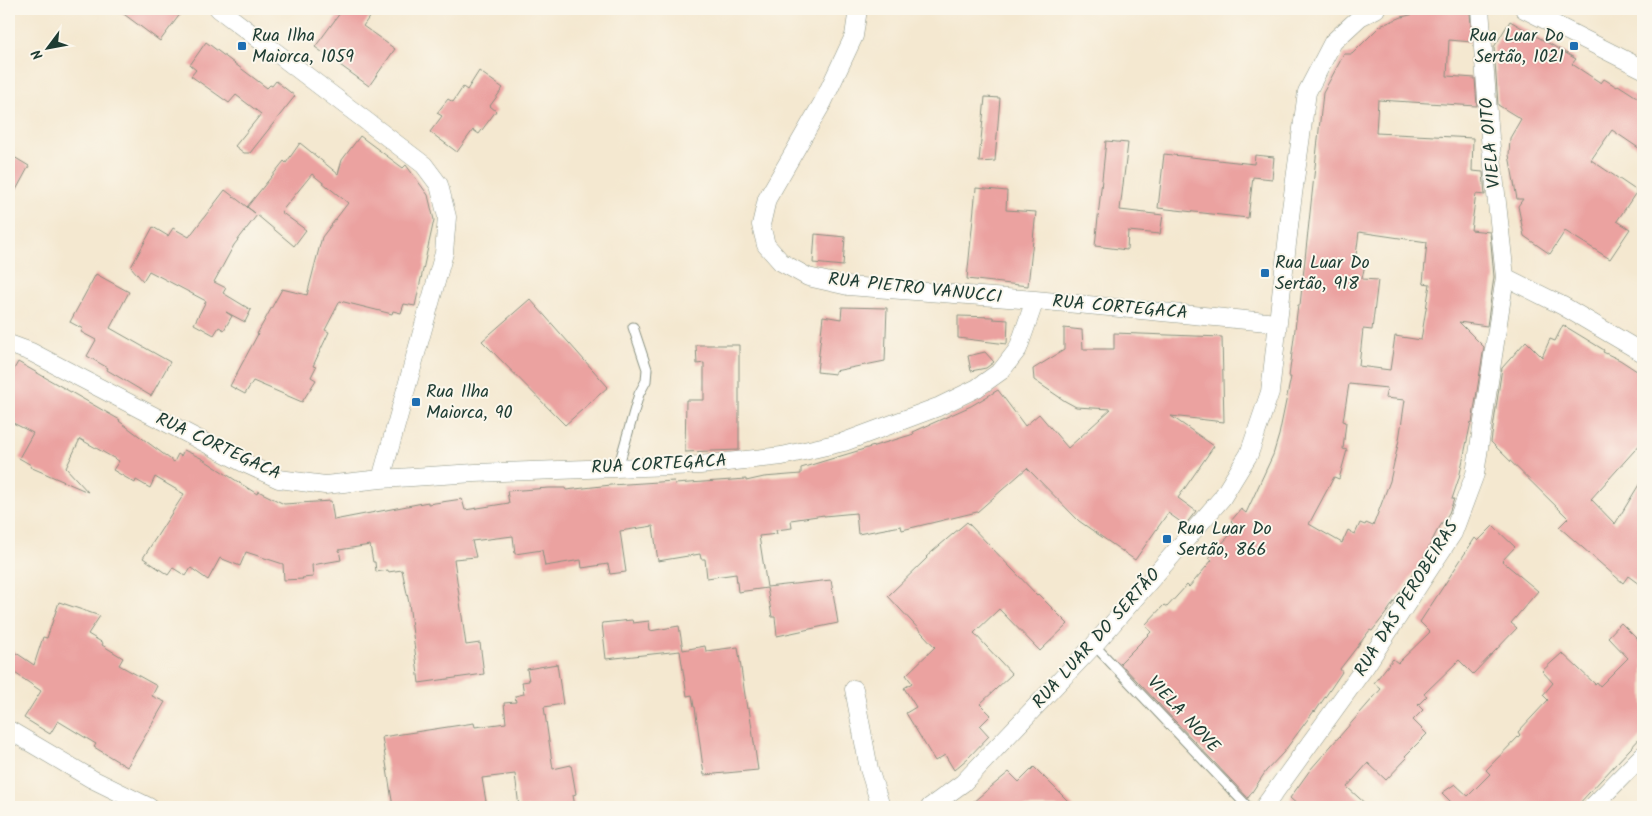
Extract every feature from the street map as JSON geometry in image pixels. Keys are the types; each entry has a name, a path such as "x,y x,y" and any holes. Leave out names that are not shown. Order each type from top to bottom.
{"street":[{"path":"219,9 417,159 439,185 447,217 444,253 382,479"},
{"name":"RUA PIETRO VANUCCI","path":"858,9 854,36 823,102 767,199 761,225 766,245 780,262 808,277 848,286 1035,300"},
{"name":"RUA LUAR DO SERTÃO","path":"930,807 964,783 1094,645 1222,498 1249,454 1270,392 1291,208 1307,92 1333,42 1360,17 1376,9"},
{"name":"VIELA OITO","path":"1480,9 1490,138 1505,277"},
{"path":"1524,9 1643,69"},
{"path":"1505,277 1563,306 1643,353"},
{"name":"RUA DAS PEROBEIRAS","path":"1264,807 1365,667 1453,533 1475,474 1505,277"},
{"name":"RUA CORTEGACA","path":"9,344 30,352 242,462 279,478 325,485 475,473 700,465 782,456 844,442 938,407 978,388 1000,371 1018,349 1035,300 1278,323"},
{"path":"854,689 869,769 881,807"},
{"path":"9,730 92,779 148,807"},
{"path":"1592,807 1643,755"}],"lane":[{"path":"618,468 640,394 646,381 647,369 633,327"},
{"name":"VIELA NOVE","path":"1094,645 1248,807"}],"building":[{"path":"117,9 184,9 160,41"},
{"path":"343,9 375,9 363,26 395,49 369,86 315,47"},
{"path":"1434,9 1470,11 1472,42 1449,40 1447,76 1475,78 1477,106 1378,100 1376,133 1473,138 1472,171 1483,172 1485,195 1476,194 1471,230 1490,232 1494,277 1487,326 1459,322 1484,347 1472,423 1449,513 1437,531 1423,559 1387,612 1372,631 1370,630 1340,669 1342,672 1315,712 1283,753 1266,771 1248,798 1120,663 1151,632 1145,625 1164,605 1167,607 1187,585 1189,587 1212,560 1209,558 1237,527 1231,521 1241,509 1246,513 1273,455 1291,377 1289,377 1298,305 1300,305 1323,93 1344,54 1352,54 1380,26 1402,17","holes":["1359,232 1427,242 1423,283 1430,284 1421,340 1395,336 1390,370 1359,366 1363,329 1372,330 1378,280 1362,279 1365,264 1355,263","1349,384 1387,388 1385,398 1405,400 1390,481 1373,526 1360,523 1355,534 1348,530 1342,543 1309,524 1334,477 1339,479 1347,450 1343,449 1346,422 1343,421"]},
{"path":"1510,21 1576,59 1572,64 1601,83 1604,79 1617,87 1618,85 1643,101 1643,151 1612,130 1591,160 1637,191 1617,221 1630,229 1610,259 1565,231 1550,254 1524,236 1518,206 1523,199 1517,199 1509,155 1510,138 1521,119 1498,105 1494,47"},
{"path":"206,42 267,88 276,81 295,96 250,153 244,153 235,146 261,114 236,95 229,103 191,76 196,70 190,65"},
{"path":"479,71 503,88 490,106 496,111 479,134 473,130 457,152 430,132 442,116 437,113 448,99 453,102 463,87 467,90"},
{"path":"985,97 1000,98 995,161 979,162"},
{"path":"360,136 403,168 406,165 428,195 434,220 415,306 404,304 401,313 393,311 392,314 340,301 325,330 329,332 313,366 316,367 311,377 316,380 302,402 253,381 245,394 230,386 282,289 307,295 322,237 348,203 312,174 281,212 306,230 294,246 257,215 234,245 214,282 226,288 223,293 251,310 245,322 226,312 232,316 224,330 219,327 214,335 194,324 206,301 149,271 143,281 131,267 153,227 168,236 173,228 189,237 225,190 247,207 284,161 286,163 300,143 338,174 342,160"},
{"path":"1106,141 1128,143 1120,210 1163,215 1160,234 1128,231 1127,250 1095,246"},
{"path":"9,154 29,166 9,203"},
{"path":"1164,154 1254,164 1255,155 1274,157 1272,179 1253,177 1248,218 1158,208"},
{"path":"976,188 1007,191 1006,210 1036,212 1028,286 967,279"},
{"path":"815,234 845,237 843,266 813,263"},
{"path":"96,274 129,292 110,328 170,362 151,396 87,356 96,340 81,332 83,329 70,322"},
{"path":"530,299 608,387 565,425 482,341"},
{"path":"842,307 887,308 885,361 835,371 835,374 817,372 823,316 841,319"},
{"path":"958,316 993,317 993,319 1008,320 1007,344 958,338"},
{"path":"1563,325 1604,350 1603,352 1620,360 1643,375 1643,441 1591,499 1615,524 1643,478 1643,587 1628,576 1623,583 1559,527 1568,518 1491,442 1502,368 1526,341 1542,357 1550,339 1555,341"},
{"path":"1064,328 1082,330 1083,349 1114,349 1114,333 1222,337 1224,422 1171,416 1214,446 1178,498 1196,511 1185,525 1168,513 1135,560 1079,521 1027,468 977,512 902,530 901,526 858,534 856,513 824,515 791,520 792,528 776,530 777,534 759,536 767,587 831,580 838,623 777,636 775,617 772,617 767,588 738,592 736,574 707,578 705,559 701,559 700,554 658,561 653,526 620,531 626,572 610,574 608,564 582,568 581,560 545,566 542,550 515,554 513,536 472,541 476,557 454,559 466,645 480,643 484,674 419,683 409,603 402,570 376,572 370,545 339,550 341,560 312,565 313,577 303,579 284,580 283,564 246,552 240,566 220,558 208,580 191,568 186,576 173,568 168,575 143,558 184,494 155,477 150,488 136,480 135,483 113,470 119,461 80,439 66,468 88,492 30,467 31,465 19,458 33,433 11,422 14,416 9,413 9,378 18,362 120,420 174,462 178,454 181,456 184,450 201,458 257,494 258,491 284,504 331,501 334,520 428,502 428,504 462,499 465,510 509,503 507,491 549,488 565,488 566,490 674,481 675,484 746,479 746,481 764,477 801,474 801,468 914,434 913,432 971,406 998,390 1025,426 1039,414 1068,448 1111,409 1076,407 1034,380 1033,369 1064,350"},
{"path":"696,345 739,345 739,450 685,452 686,400 704,400 704,363 697,364"},
{"path":"985,352 994,362 986,368 971,371 968,356"},
{"path":"967,522 1037,595 1068,624 1040,651 999,609 974,633 1012,674 980,704 991,715 980,726 989,736 954,770 945,755 935,761 906,713 916,707 904,688 912,683 906,675 935,647 888,596 926,557"},
{"path":"1493,526 1515,547 1502,561 1538,591 1511,623 1517,628 1473,674 1459,660 1424,694 1427,696 1418,705 1423,710 1413,720 1427,734 1405,756 1407,758 1386,780 1368,763 1347,787 1369,807 1300,807 1290,798 1310,770 1381,689 1374,683 1393,659 1398,663 1430,632 1420,622 1475,538 1478,541"},
{"path":"59,602 100,616 88,634 123,658 119,665 157,686 152,696 165,702 127,767 94,747 96,744 58,721 50,734 24,718 41,691 9,669 9,648 34,665 43,637 47,638"},
{"path":"632,620 633,623 649,621 650,631 679,626 683,650 705,646 706,651 738,647 758,770 704,775 695,707 692,695 687,696 680,651 606,659 602,623"},
{"path":"1621,623 1643,643 1643,735 1576,807 1456,807 1442,793 1455,784 1468,796 1490,774 1486,770 1520,735 1518,732 1548,700 1543,695 1553,683 1542,671 1562,653 1595,684 1597,682 1600,686 1628,658 1608,637"},
{"path":"557,664 563,704 544,707 553,769 571,765 576,794 573,795 575,807 519,807 515,774 482,778 487,807 393,807 382,737 474,723 475,727 506,723 504,703 516,702 515,696 524,694 522,682 529,681 527,669"},
{"path":"1034,767 1074,807 967,807 1009,772 1019,782"}],"place":[{"name":"Rua Ilha Maiorca, 1059","path":"242,46"},
{"name":"Rua Luar Do Sertão, 1021","path":"1574,46"},
{"name":"Rua Luar Do Sertão, 918","path":"1265,273"},
{"name":"Rua Ilha Maiorca, 90","path":"416,402"},
{"name":"Rua Luar Do Sertão, 866","path":"1167,539"}]}
